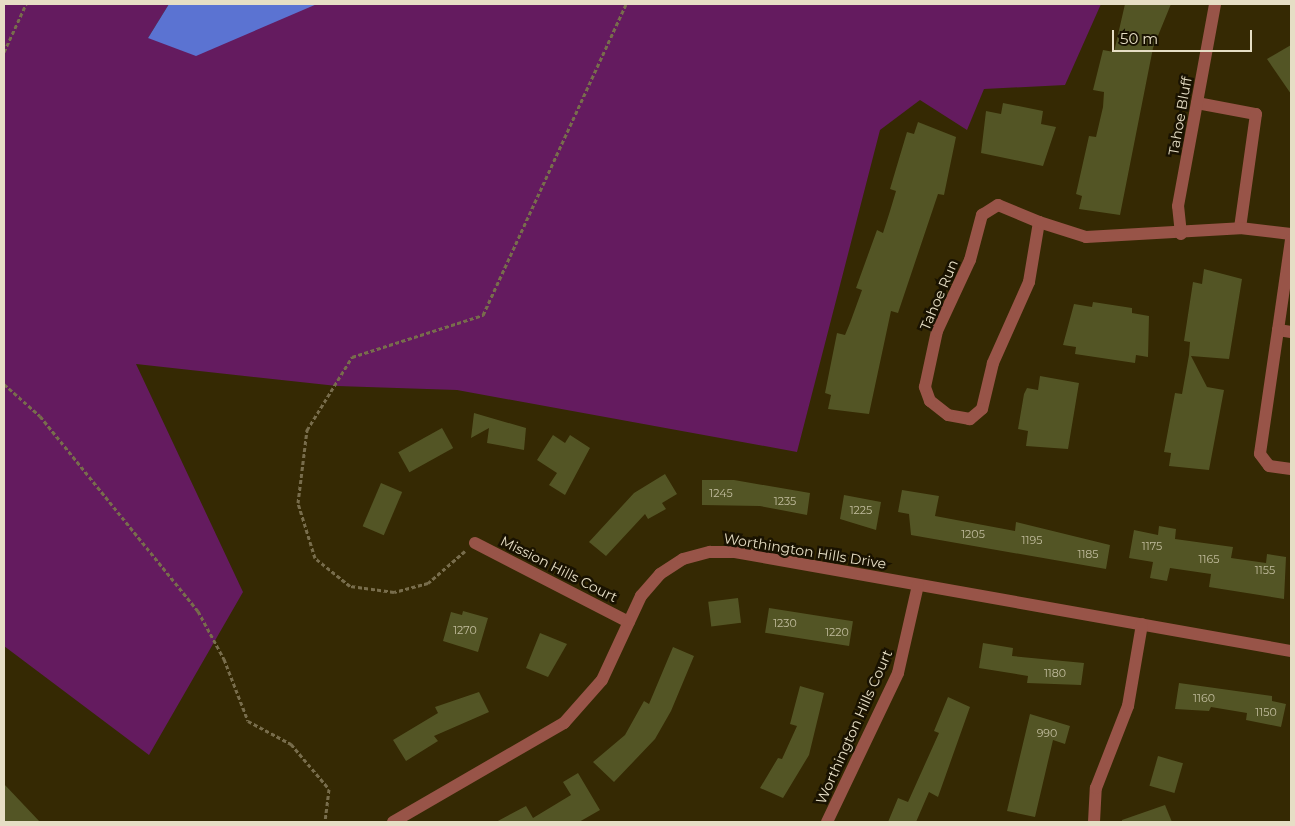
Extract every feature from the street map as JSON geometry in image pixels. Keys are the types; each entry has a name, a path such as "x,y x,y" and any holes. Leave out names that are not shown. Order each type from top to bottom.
{"street":[{"name":"Tahoe Bluff","path":"1181,234 1178,206 1215,4"},
{"path":"1197,103 1256,114 1240,228"},
{"name":"Tahoe Run","path":"1039,222 1029,282 993,363 982,409 970,419 948,415 930,401 925,387 937,331 970,260 982,215 998,205 1039,222 1086,237 1181,234 1240,228 1291,234"},
{"path":"1291,240 1260,454 1269,466 1291,469"},
{"path":"1278,330 1291,332"},
{"name":"Mission Hills Court","path":"475,543 629,622"},
{"name":"Worthington Hills Drive","path":"393,822 564,723 602,680 640,596 660,574 683,560 710,552 736,552 1291,651"},
{"name":"Worthington Hills Court","path":"827,822 898,673 918,585"},
{"path":"1094,822 1096,788 1128,706 1142,624"}],"path":[{"path":"4,52 26,4"},
{"path":"475,543 428,583 394,592 350,586 315,558 298,503 307,430 352,357 483,315 626,4"},
{"path":"4,384 40,416 198,612 224,659 248,721 290,744 329,789 325,822"}],"shaded area":[{"path":"4,4 169,4 148,38 317,4 1101,4 1065,85 984,89 967,130 920,100 880,130 797,452 457,390 337,386 136,364 243,592 149,755 4,646"}],"water":[{"path":"169,4 317,4 196,56 148,38"}],"building":[{"path":"1125,4 1171,4 1153,48 1120,215 1079,209 1082,196 1076,194 1089,136 1096,137 1103,107 1104,92 1093,90 1103,50 1114,52"},
{"path":"1291,45 1291,94 1267,59"},
{"path":"1003,103 1043,111 1041,124 1056,127 1043,166 981,153 986,111 1001,114"},
{"path":"918,122 956,137 944,195 938,194 898,313 891,311 869,414 828,409 831,395 825,393 837,333 845,335 850,323 862,290 856,288 877,230 883,233 896,191 890,189 907,132 914,134"},
{"path":"1204,269 1242,279 1229,359 1191,356 1207,387 1224,390 1209,470 1169,466 1171,453 1164,452 1175,393 1182,394 1189,355 1190,342 1184,341 1193,282 1202,284"},
{"path":"1093,302 1132,308 1132,313 1149,316 1148,357 1136,355 1135,363 1075,354 1076,347 1063,345 1074,304 1092,307"},
{"path":"1040,376 1079,383 1068,449 1026,446 1028,431 1018,429 1024,394 1027,388 1038,390"},
{"path":"474,413 526,428 524,450 487,443 489,428 471,438"},
{"path":"442,428 453,448 409,472 398,452"},
{"path":"553,435 565,443 570,435 590,448 565,495 549,485 557,473 537,460"},
{"path":"665,474 677,494 662,503 666,509 648,519 645,514 606,556 589,542 634,493"},
{"path":"702,480 734,480 810,493 807,515 760,506 702,505"},
{"path":"381,483 402,492 384,535 363,526"},
{"path":"902,490 939,496 935,516 1015,531 1016,522 1110,545 1106,569 911,535 909,514 898,512"},
{"path":"844,495 881,502 876,530 840,519"},
{"path":"1159,526 1176,529 1175,539 1233,547 1231,558 1266,563 1267,554 1286,557 1284,599 1209,587 1211,574 1170,568 1167,581 1150,578 1153,562 1129,558 1134,530 1158,535"},
{"path":"738,598 741,623 711,626 708,602"},
{"path":"769,608 853,621 849,646 765,633"},
{"path":"463,611 488,618 478,652 443,641 451,612 462,615"},
{"path":"540,633 567,644 548,677 526,668"},
{"path":"983,643 1013,648 1012,656 1084,663 1081,685 1027,683 1028,676 979,668"},
{"path":"673,647 694,656 671,711 655,739 614,782 593,762 625,735 644,701 649,704"},
{"path":"1179,683 1272,696 1272,701 1286,704 1281,727 1246,720 1247,713 1211,707 1209,711 1175,709"},
{"path":"800,686 824,693 809,755 783,798 760,788 778,758 782,759 797,726 790,724"},
{"path":"479,692 489,712 434,736 438,741 406,761 393,740 438,713 435,707"},
{"path":"948,697 970,707 938,797 929,792 916,822 888,822 898,798 908,802 939,733 934,731"},
{"path":"1030,714 1070,726 1065,744 1053,740 1035,817 1007,811"},
{"path":"1158,756 1183,763 1174,793 1149,786"},
{"path":"578,773 600,810 579,822 496,822 526,806 533,818 571,795 563,782"},
{"path":"4,784 40,822 4,822"},
{"path":"1165,805 1172,822 1122,822 1122,820"}]}
